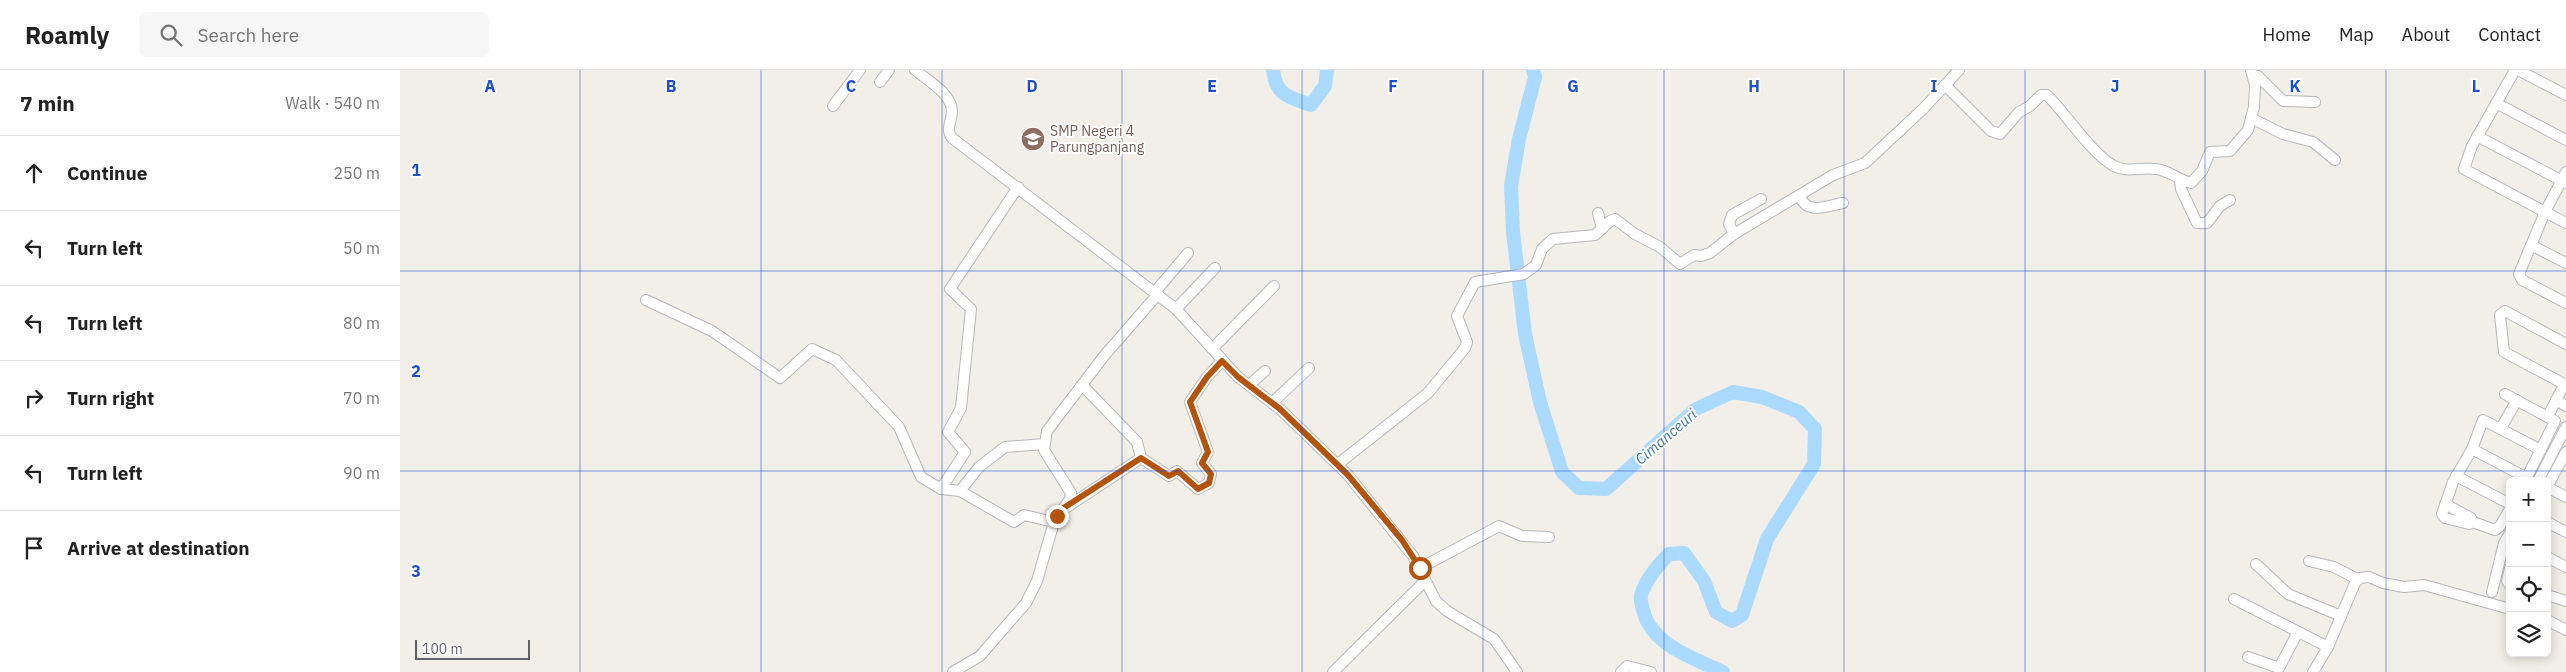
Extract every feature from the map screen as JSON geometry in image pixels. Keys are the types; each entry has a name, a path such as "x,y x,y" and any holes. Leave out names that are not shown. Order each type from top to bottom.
{"street":[{"path":"833,106 860,70"},
{"path":"880,82 889,70"},
{"path":"915,70 943,93 950,102 952,109 948,128 952,138 1176,309 1222,361 1249,385 1273,402 1338,464 1402,540 1441,606 1494,639 1517,672"},
{"path":"1338,464 1428,393 1465,348 1467,342 1456,316 1472,285 1478,280 1511,278 1524,274 1536,265 1542,249 1553,239 1595,235 1610,221 1618,220 1635,234 1660,247 1680,264 1693,255 1703,256 1710,253 1734,234 1800,197 1837,173 1862,165 1959,70"},
{"path":"1945,85 1991,131 2000,134 2020,112 2030,106 2041,95 2047,95 2084,138 2112,165 2123,170 2156,169 2191,184 2202,171 2210,152 2230,152 2248,130 2255,95 2251,70"},
{"path":"2566,95 2517,70 2477,136 2464,169 2566,223"},
{"path":"2254,81 2258,76 2283,101 2315,102"},
{"path":"2496,103 2566,140"},
{"path":"2251,118 2283,134 2313,142 2335,160"},
{"path":"2477,136 2564,178 2545,212 2520,277 2566,303"},
{"path":"2180,180 2181,189 2197,223 2206,223 2220,206 2230,200"},
{"path":"940,489 965,452 948,432 961,408 971,309 950,289 1018,187"},
{"path":"1800,197 1804,206 1809,208 1843,204"},
{"path":"1734,234 1729,224 1732,215 1761,199"},
{"path":"1598,213 1602,229"},
{"path":"2531,245 2566,263"},
{"path":"953,672 980,656 1026,603 1042,567 1054,522 1070,499 1070,490 1044,450 1047,431 1188,253"},
{"path":"1176,309 1215,268"},
{"path":"1212,349 1274,286"},
{"path":"646,300 712,332 780,378 812,349 836,360 899,427 921,477 940,489 960,491 1014,522 1024,515 1054,522"},
{"path":"2548,416 2565,385 2504,352 2500,315 2505,311 2566,344"},
{"path":"1082,385 1137,442 1141,458 1169,476 1178,471 1198,489 1209,483 1211,474 1202,463 1208,452 1190,402 1207,377 1222,361"},
{"path":"1273,402 1309,368"},
{"path":"1249,385 1265,371"},
{"path":"2505,394 2555,421 2527,477"},
{"path":"2501,428 2517,400"},
{"path":"2556,400 2566,406"},
{"path":"2506,516 2500,526 2495,530 2473,522 2471,518 2445,504 2456,476 2472,449 2483,420 2541,450"},
{"path":"2540,477 2566,426"},
{"path":"960,491 979,467 1005,446 1044,444"},
{"path":"2472,449 2522,477"},
{"path":"1062,509 1141,458"},
{"path":"2551,480 2564,459"},
{"path":"2456,476 2506,502"},
{"path":"2551,489 2566,497"},
{"path":"2551,524 2566,532"},
{"path":"1420,568 1494,528 1502,527 1522,536 1549,537"},
{"path":"2492,592 2506,540"},
{"path":"2551,559 2566,567"},
{"path":"2309,561 2334,567 2357,579 2369,577 2383,583 2404,587 2424,585 2506,608"},
{"path":"2256,564 2288,594 2341,616"},
{"path":"2313,672 2328,647 2357,579"},
{"path":"1333,672 1425,581"},
{"path":"2551,596 2566,601"},
{"path":"2234,599 2328,647"},
{"path":"2551,622 2566,630"},
{"path":"2248,657 2279,668 2298,632"},
{"path":"1621,672 1627,666 1650,672"}],"waterway":[{"name":"Cimanceuri","path":"1273,70 1277,85 1285,94 1311,105 1325,86 1327,70"},
{"name":"Cimanceuri","path":"1533,70 1535,77 1519,139 1511,186 1513,232 1525,334 1540,402 1562,472 1579,488 1606,489 1696,409 1733,392 1762,397 1799,412 1815,429 1814,464 1767,539 1742,615 1732,621 1716,612 1704,581 1684,553 1669,554 1652,573 1643,589 1641,603 1648,622 1655,633 1664,642 1687,656 1723,672"}],"place":[{"name":"SMP Negeri 4 Parungpanjang","path":"1033,139"}],"route":[{"path":"1057,516 1062,509 1082,498 1141,458 1169,476 1178,471 1198,489 1209,483 1211,474 1202,463 1208,452 1190,402 1207,377 1222,361 1238,377 1273,402 1348,475 1402,540 1420,568"}]}
